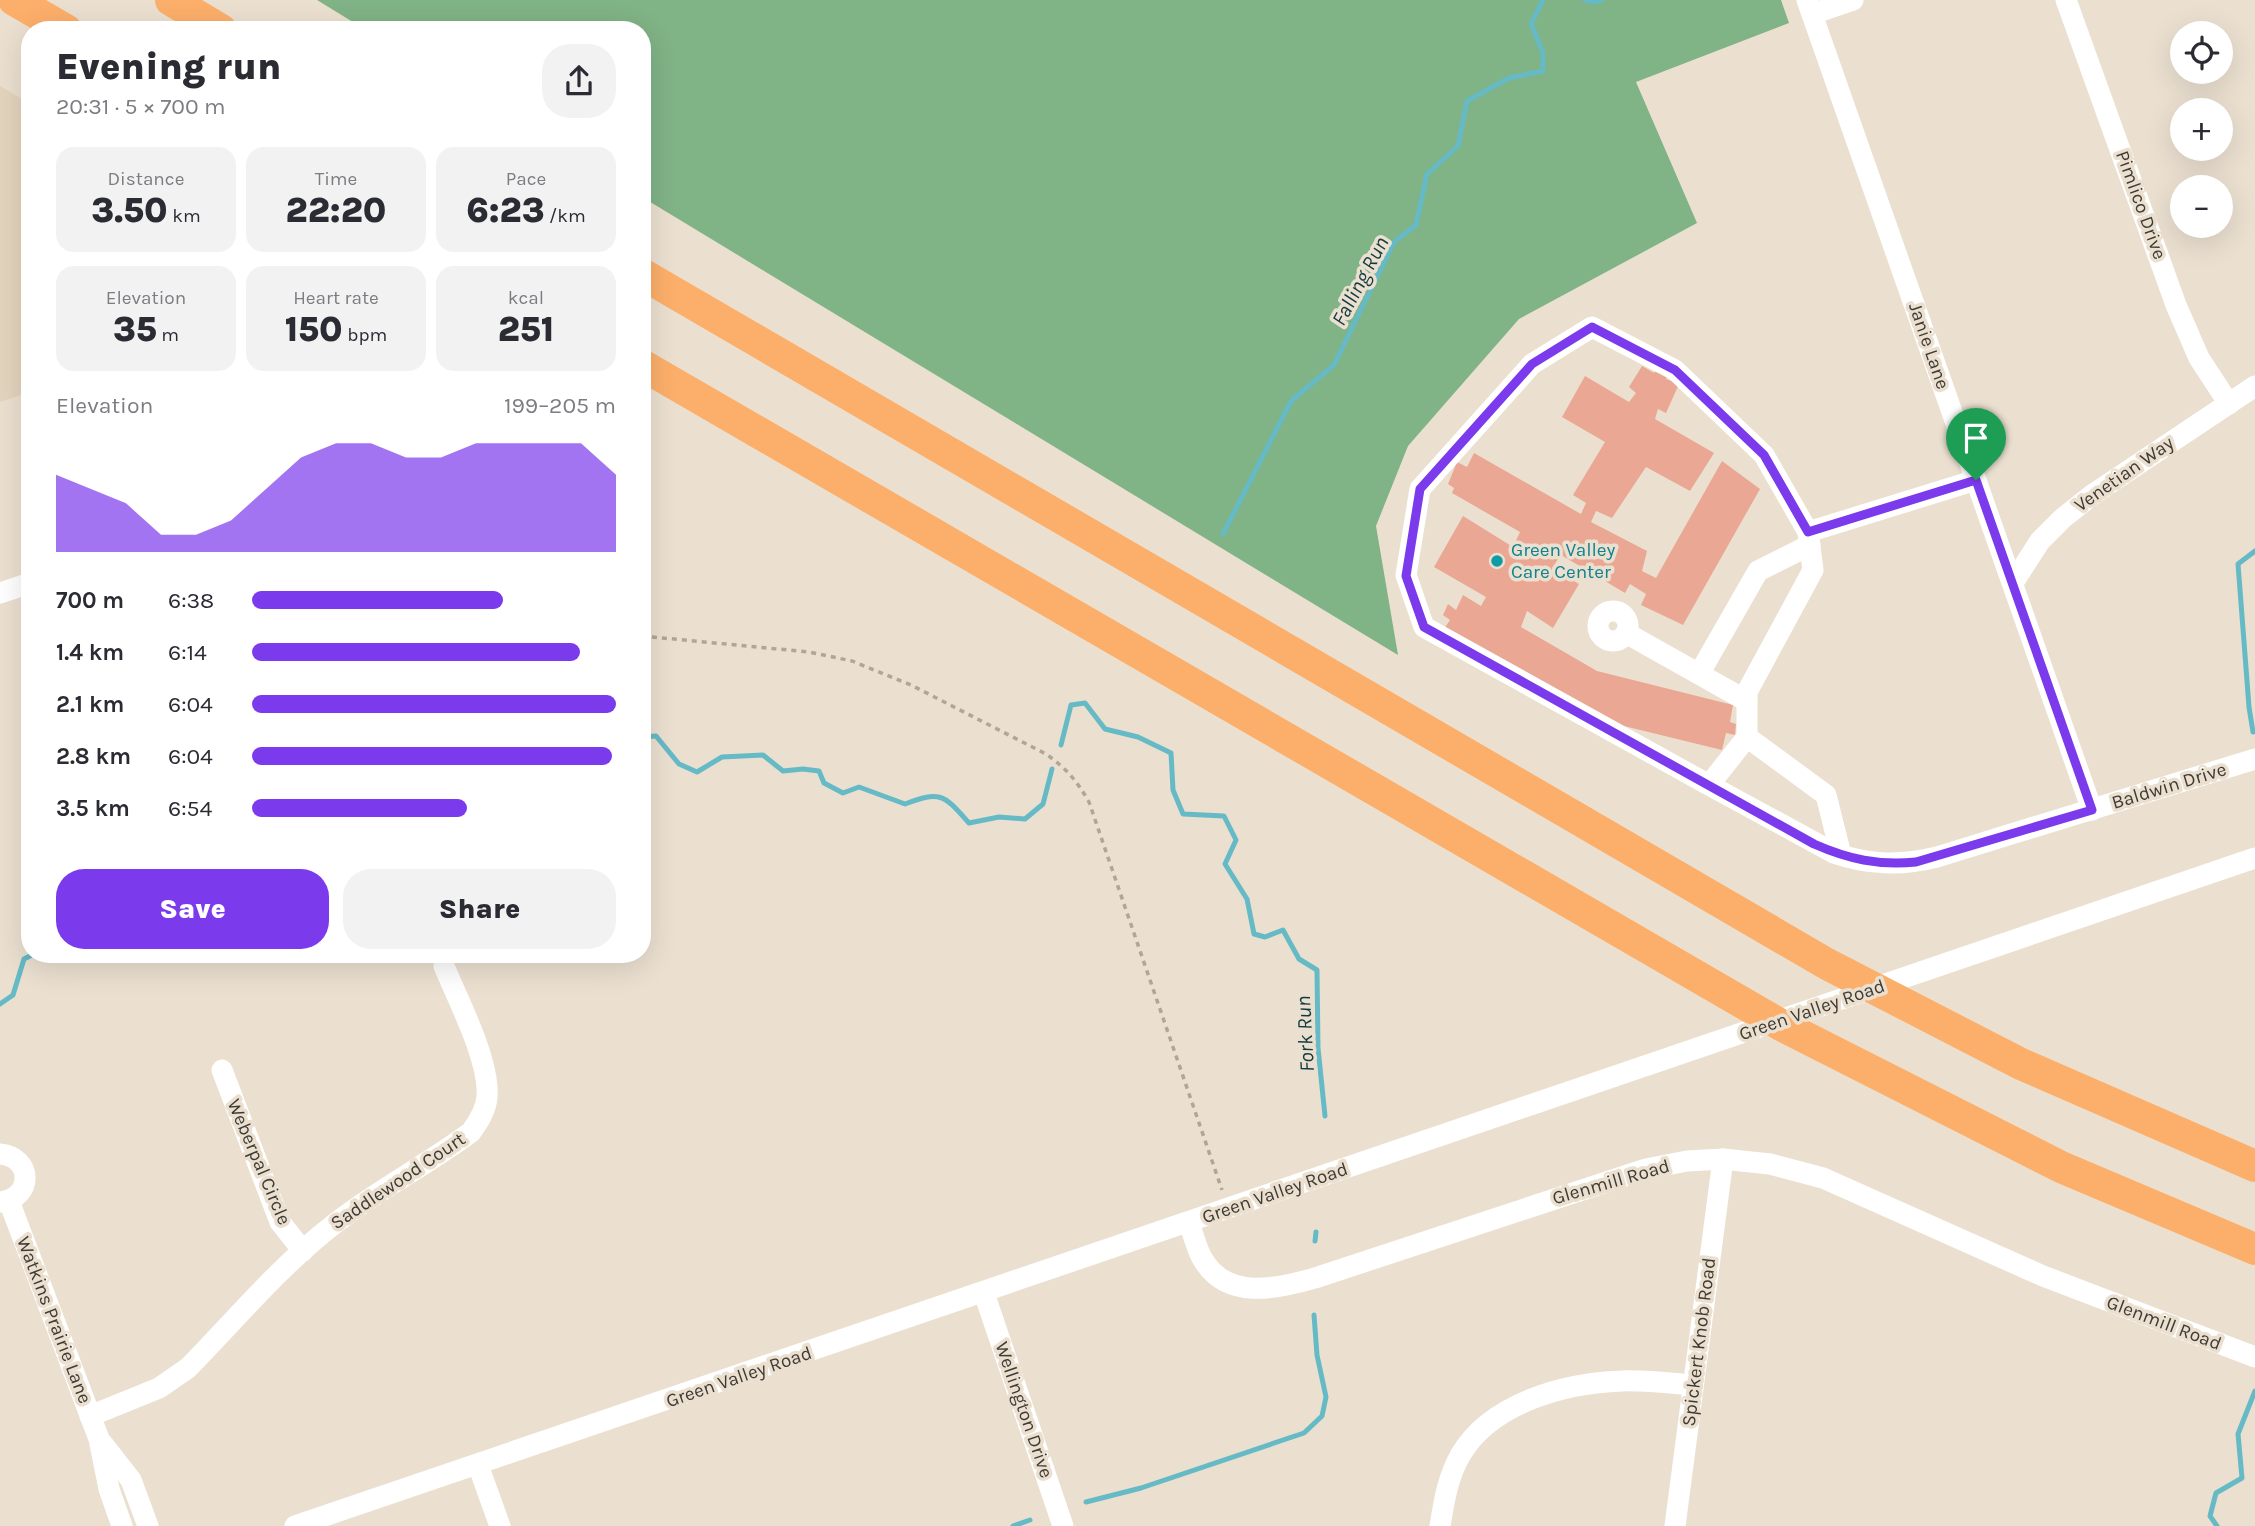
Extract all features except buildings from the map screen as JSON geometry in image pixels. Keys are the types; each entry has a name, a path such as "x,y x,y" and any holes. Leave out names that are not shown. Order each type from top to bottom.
{"highway":[{"path":"15,0 51,21"},
{"path":"171,0 206,21"},
{"path":"651,279 1827,964 2043,1074 2255,1166"},
{"path":"651,370 1781,1025 2061,1167 2255,1249"}],"street":[{"path":"1810,7 1853,0"},
{"name":"Pimlico Drive","path":"2066,0 2176,305 2199,358 2229,404"},
{"name":"Janie Lane","path":"1810,7 2092,810"},
{"name":"Baldwin Drive","path":"1809,539 1764,455 1675,370 1592,327 1532,364 1420,489 1406,576 1424,627 1814,844 1841,855 1876,863 1916,862 2255,759"},
{"name":"Venetian Way","path":"2013,583 2040,541 2063,517 2255,386"},
{"path":"1699,674 1758,571 1809,539 1976,480"},
{"path":"1709,785 1747,737 1747,692 1813,570 1809,539"},
{"path":"0,593 21,586"},
{"path":"1626,633 1747,701"},
{"path":"1747,737 1826,795 1841,855"},
{"name":"Green Valley Road","path":"295,1526 2255,859"},
{"name":"Saddlewood Court","path":"90,1416 159,1388 188,1368 303,1251 358,1206 471,1132 481,1117 487,1100 486,1072 444,966"},
{"name":"Weberpal Circle","path":"222,1070 280,1222 303,1251"},
{"name":"Watkins Prairie Lane","path":"0,1154 14,1158 25,1175 19,1196 5,1202 99,1439 109,1489 122,1526"},
{"name":"Glenmill Road","path":"1189,1222 1201,1256 1216,1274 1229,1283 1247,1288 1267,1289 1315,1279 1646,1169 1687,1161 1723,1159 1770,1164 1823,1178 2043,1276 2255,1357"},
{"name":"Spickert Knob Road","path":"1675,1526 1723,1159"},
{"name":"Wellington Drive","path":"984,1293 1063,1526"},
{"path":"1440,1526 1448,1485 1461,1454 1480,1430 1505,1412 1545,1395 1587,1384 1625,1380 1692,1385"},
{"name":"Watkins Prairie Lane","path":"99,1439 131,1480 148,1526"},
{"path":"478,1465 500,1526"}],"path":[{"path":"651,637 809,652 852,661 911,685 1046,754 1063,766 1077,780 1088,802 1228,1209"}],"shaded area":[{"path":"0,86 21,99 21,395 0,402"}],"green space":[{"path":"317,0 1781,0 1789,23 1636,82 1697,223 1519,319 1408,446 1376,526 1398,655 651,202 651,21 351,21"}],"waterway":[{"name":"Falling Run","path":"1223,534 1291,401 1334,365 1394,242 1416,225 1427,174 1458,146 1467,101 1509,78 1543,71 1543,53 1531,24 1543,0"},
{"name":"Falling Run","path":"1585,0 1602,0"},
{"path":"2253,732 2238,564 2255,551"},
{"name":"Fork Run","path":"1061,745 1071,705 1085,703 1105,729 1138,737 1171,753 1173,790 1183,814 1224,816 1236,840 1225,864 1247,899 1254,934 1265,937 1283,930 1299,959 1317,970 1318,1048 1325,1116"},
{"name":"Falling Run","path":"651,736 656,736 679,764 697,772 722,757 763,755 783,771 819,771 824,783 843,793 859,787 905,804 927,797 941,798 954,806 969,823 999,817 1025,819 1043,804 1052,769"},
{"name":"Falling Run","path":"0,1004 13,995 23,963"},
{"name":"Fork Run","path":"1315,1241 1316,1232"},
{"name":"Fork Run","path":"1086,1502 1141,1488 1304,1433 1322,1416 1326,1397 1317,1355 1314,1315"},
{"path":"2217,1526 2210,1516 2216,1493 2242,1478 2238,1434 2255,1391"},
{"name":"Fork Run","path":"1013,1526 1030,1520"}],"place":[{"name":"Green Valley Care Center","path":"1497,561"}],"route":[{"path":"1592,327 1675,370 1764,455 1808,532 1976,480 2092,810 1937,858 1916,862 1897,864 1854,860 1814,844 1424,627 1406,576 1420,489 1532,364 1592,327"}]}
